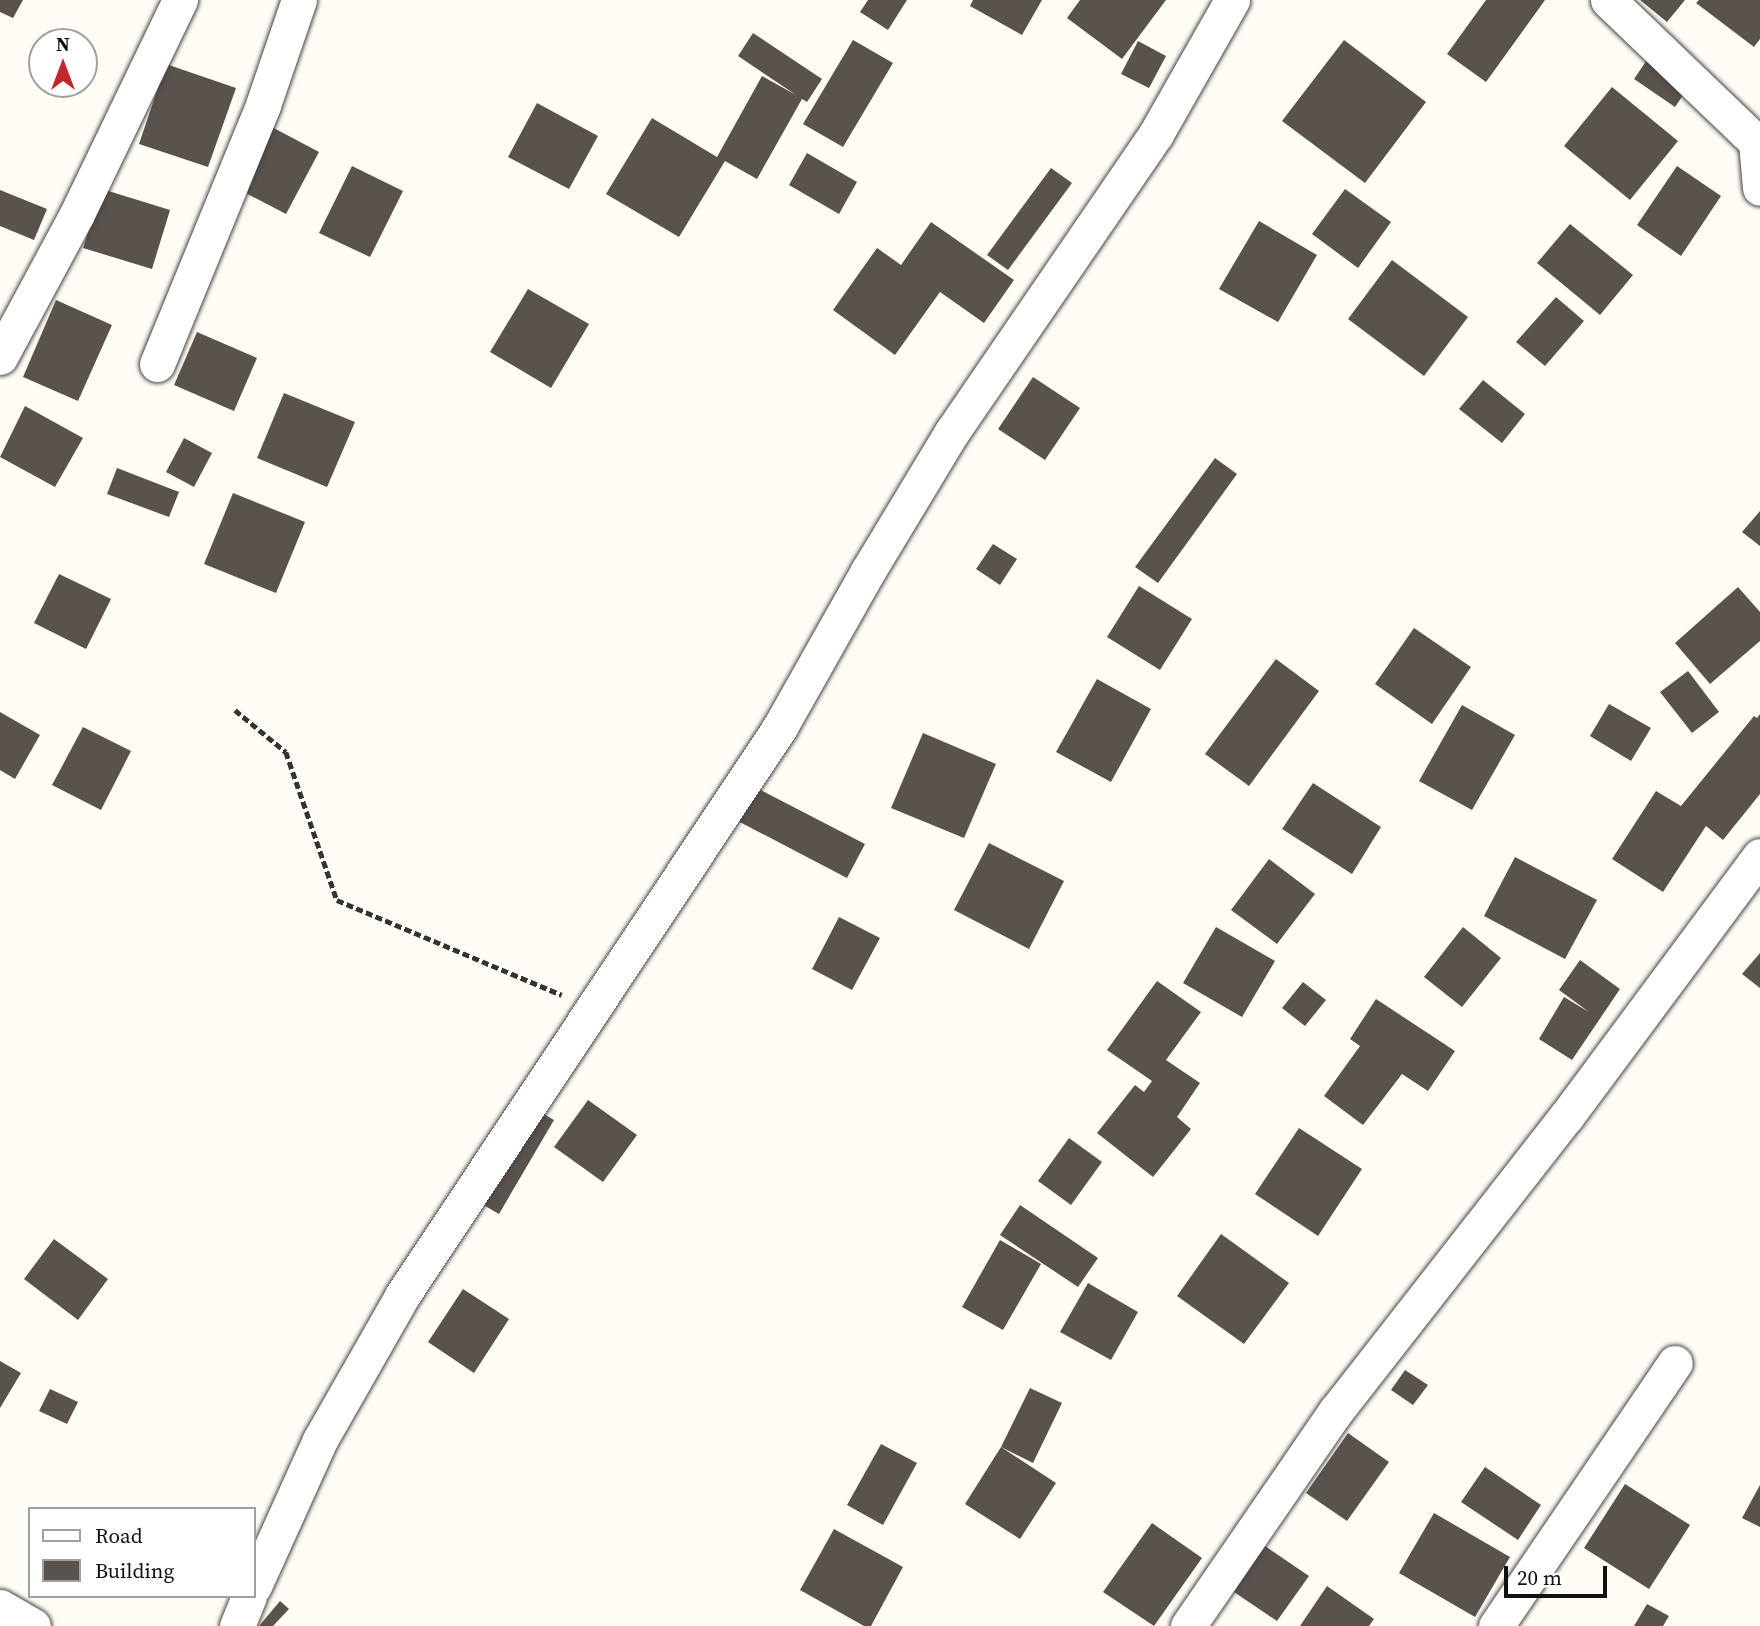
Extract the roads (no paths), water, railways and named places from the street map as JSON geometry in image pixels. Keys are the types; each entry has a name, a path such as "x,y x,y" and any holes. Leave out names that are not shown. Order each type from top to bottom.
{"street":[{"path":"0,357 76,216 180,0"},
{"path":"157,364 263,105 299,0"},
{"path":"256,1583 320,1440 402,1296 780,727 868,571 952,432 1156,135 1232,0"},
{"path":"1608,0 1758,139 1760,188"},
{"path":"1188,1626 1336,1411 1566,1117 1760,856"},
{"path":"1496,1626 1675,1363"},
{"path":"237,1626 248,1598"},
{"path":"0,1607 33,1626"}]}
